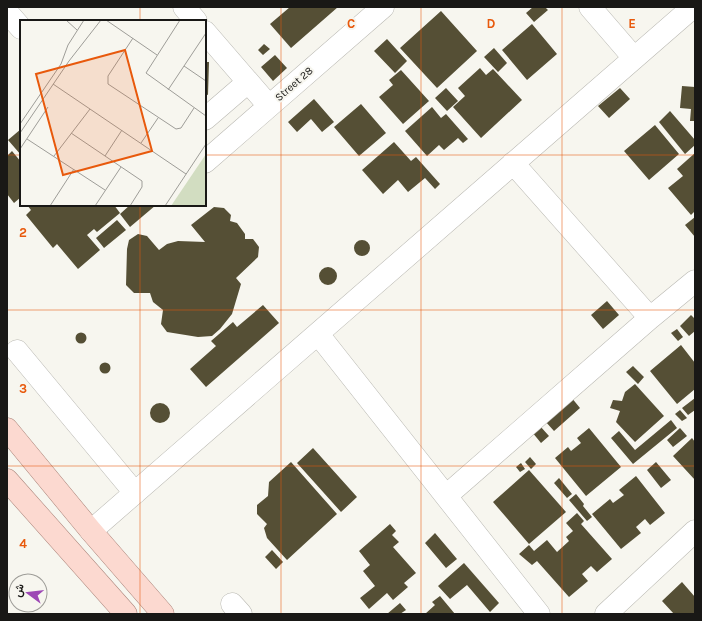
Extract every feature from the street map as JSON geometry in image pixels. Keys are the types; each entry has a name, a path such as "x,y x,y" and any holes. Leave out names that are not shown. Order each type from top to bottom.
{"main road":[{"path":"7,429 91,531 163,614"},
{"path":"7,480 126,614"}],"street":[{"path":"184,7 195,20"},
{"name":"Street 28","path":"206,161 383,7"},
{"path":"590,7 634,58"},
{"path":"91,531 693,7"},
{"path":"7,12 20,27"},
{"path":"206,33 268,106"},
{"path":"206,118 248,82"},
{"path":"513,163 650,318"},
{"path":"446,496 650,318 695,281"},
{"path":"318,334 539,614"},
{"path":"17,351 135,493"},
{"path":"606,614 691,542"}],"building":[{"path":"290,7 338,7 291,48 270,24"},
{"path":"533,7 545,7 548,10 534,22 526,13"},
{"path":"441,11 477,51 437,88 400,48"},
{"path":"532,24 557,54 527,80 502,50"},
{"path":"387,39 407,61 395,73 374,51"},
{"path":"264,44 270,49 263,55 258,50"},
{"path":"494,48 507,63 498,72 484,57"},
{"path":"275,55 287,68 273,81 261,67"},
{"path":"206,62 209,62 208,95 206,94"},
{"path":"480,68 486,75 493,69 522,100 481,138 453,107 465,96 458,88"},
{"path":"401,70 429,101 403,124 379,97 393,85 389,80"},
{"path":"682,86 695,87 695,121 690,121 691,109 680,108"},
{"path":"446,88 458,101 447,111 435,98"},
{"path":"620,88 630,99 609,118 598,106"},
{"path":"314,99 334,122 322,132 311,119 297,132 288,122"},
{"path":"361,104 386,133 359,156 334,127"},
{"path":"432,107 441,118 446,114 468,139 463,143 458,138 444,150 439,145 427,156 405,131"},
{"path":"670,111 695,140 695,145 685,154 659,122"},
{"path":"655,125 679,154 649,180 624,151"},
{"path":"20,130 20,154 8,140"},
{"path":"394,142 411,161 416,157 440,184 435,189 425,178 408,192 398,180 383,194 362,170"},
{"path":"12,151 20,161 20,198 14,203 7,194 7,156"},
{"path":"695,153 695,211 691,215 668,188 683,176 677,169"},
{"path":"28,206 115,206 120,213 97,232 94,229 87,235 100,250 78,269 57,244 53,248 26,215 31,210"},
{"path":"129,206 155,206 130,227 120,214"},
{"path":"214,207 224,208 231,215 230,221 237,223 245,234 245,239 253,239 259,247 258,257 236,278 241,284 232,314 220,329 212,336 198,337 167,332 161,324 163,310 153,302 150,293 134,293 126,285 127,249 129,240 138,234 147,236 159,250 167,244 178,241 205,242 191,225"},
{"path":"695,217 695,237 685,225"},
{"path":"117,220 126,230 104,248 96,238"},
{"path":"359,240 365,240 370,245 368,254 365,256 359,256 354,251 354,245"},
{"path":"324,267 332,267 337,272 335,283 332,285 324,285 319,280 319,272"},
{"path":"607,301 619,315 603,329 591,315"},
{"path":"263,305 279,323 206,387 190,369 216,346 211,341 233,322 237,327"},
{"path":"691,315 695,319 695,331 689,336 680,326"},
{"path":"677,329 683,337 678,341 671,333"},
{"path":"81,332 85,334 87,338 85,342 81,344 77,342 75,338 77,334"},
{"path":"681,345 695,363 695,389 677,404 650,371"},
{"path":"105,362 109,364 111,368 109,372 105,374 101,372 99,368 101,364"},
{"path":"633,366 644,377 638,384 626,372"},
{"path":"635,384 664,416 635,442 616,422 620,411 610,408 613,400 622,401 625,392"},
{"path":"571,397 580,408 554,431 545,421"},
{"path":"695,398 695,410 688,415 682,408"},
{"path":"160,403 167,406 170,413 167,420 160,423 153,420 150,413 153,406"},
{"path":"680,410 687,418 682,421 675,414"},
{"path":"671,420 677,428 633,464 611,438 619,431 635,450"},
{"path":"540,426 549,436 541,443 532,432"},
{"path":"589,428 621,467 586,496 555,458 568,447 571,451 581,443 577,438"},
{"path":"680,428 687,436 673,447 667,440"},
{"path":"692,438 695,442 695,480 673,456"},
{"path":"313,448 357,497 341,512 297,463"},
{"path":"530,457 536,464 531,469 525,462"},
{"path":"291,462 337,514 287,560 267,538 264,528 267,524 257,514 257,505 268,496 269,482"},
{"path":"656,462 671,480 661,488 647,470"},
{"path":"521,463 525,469 520,472 516,467"},
{"path":"529,470 566,512 529,544 493,502"},
{"path":"636,476 665,513 650,525 645,519 636,527 641,533 621,549 592,514 610,499 613,503 624,495 619,490"},
{"path":"559,478 572,494 567,498 554,483"},
{"path":"576,494 592,517 587,521 569,500"},
{"path":"577,513 584,521 581,524 612,559 597,572 591,566 582,574 588,581 569,597 537,561 532,565 519,554 529,545 534,551 547,540 557,552 569,541 566,537 573,531 566,523"},
{"path":"390,524 396,531 392,535 399,542 393,547 416,573 404,583 408,587 393,600 387,593 369,609 360,598 375,586 363,571 370,565 359,551"},
{"path":"435,533 457,559 446,568 425,543"},
{"path":"272,550 283,562 276,569 265,557"},
{"path":"464,563 499,603 490,612 467,585 450,599 438,586"},
{"path":"682,582 695,597 695,614 674,614 662,601"},
{"path":"440,596 455,614 425,614 435,605 432,602"},
{"path":"400,603 406,610 400,614 387,614"}]}
